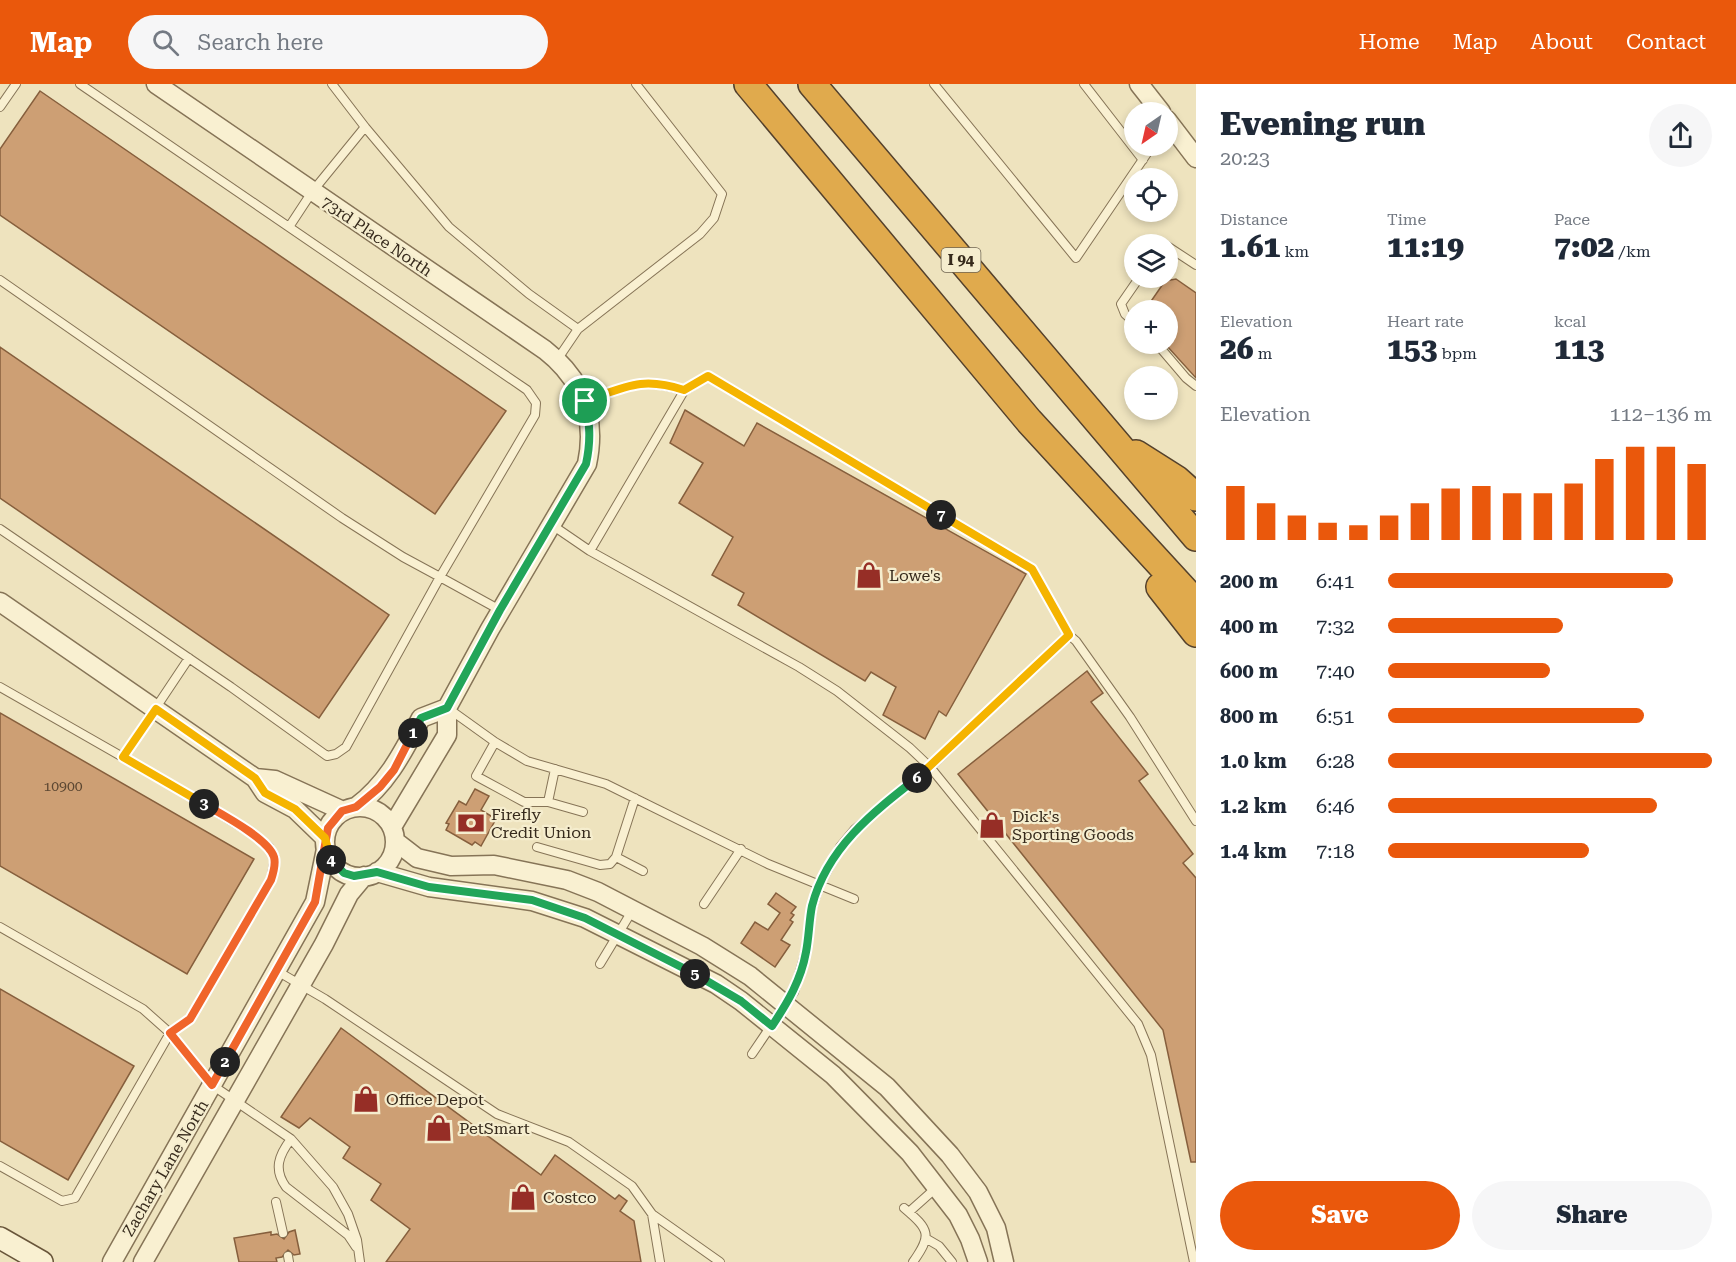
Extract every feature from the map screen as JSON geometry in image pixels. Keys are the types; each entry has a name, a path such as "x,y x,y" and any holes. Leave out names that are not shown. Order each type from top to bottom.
{"highway":[{"path":"748,84 1029,421 1196,633"},
{"name":"I 94","path":"813,84 1196,537"},
{"path":"1029,421 1196,603"},
{"path":"1110,436 1177,480 1196,497"}],"main road":[{"path":"0,1238 42,1262"}],"street":[{"name":"73rd Place North","path":"156,84 557,360 566,368 585,401"},
{"path":"1139,84 1153,102"},
{"path":"1178,137 1196,158"},
{"path":"371,874 390,859 393,834 447,735 447,708 500,610 586,464 591,444 591,425 585,401"},
{"path":"0,602 255,778 265,793 295,809 326,844 336,867 344,873 371,874 429,887 532,900 585,918 716,984 833,1075 910,1153 938,1186 970,1239 978,1262"},
{"path":"326,844 328,828 349,809 380,787 394,770 421,718 447,708"},
{"path":"255,778 275,780 349,809 377,811 393,834 417,858 452,866 494,865 567,880 598,892 702,946 750,976 887,1087 950,1155 978,1192 996,1228 1004,1262"},
{"name":"Zachary Lane North","path":"111,1262 278,971 315,902 326,844"},
{"name":"Zachary Lane North","path":"143,1262 349,894 371,874"}],"lane":[{"path":"0,107 16,84"},
{"path":"0,529 189,658 327,756 336,754 346,747 440,577 535,415 536,403 527,390 80,84"},
{"path":"332,84 449,227 530,294 578,329"},
{"path":"557,360 578,329 700,234 714,218 722,194 636,84"},
{"path":"933,84 1076,258 1146,156"},
{"path":"1084,84 1143,160"},
{"path":"289,227 312,192 365,127"},
{"path":"1178,254 1196,266"},
{"path":"0,280 342,518 403,557 500,610"},
{"path":"1124,312 1121,304 1132,288"},
{"path":"1165,354 1196,386"},
{"path":"590,551 684,390 708,376 1032,569 1069,635 1076,641 1130,717 1196,821"},
{"path":"585,401 639,382 660,382 684,390"},
{"path":"550,524 590,551 799,667 837,692 930,767 1138,1024 1150,1055 1194,1262"},
{"path":"752,1054 786,1005 801,973 812,908 819,886 840,847 855,829 930,767 1069,635"},
{"path":"123,757 189,658"},
{"path":"0,687 250,833 269,848 275,858 271,880 190,1019 170,1033 75,1198 62,1201 0,1166"},
{"path":"447,708 495,742 527,761 606,784 819,886 854,899"},
{"path":"495,742 476,776 524,801 548,802 583,812"},
{"path":"548,802 555,769"},
{"path":"537,847 600,865 610,864 616,857 635,798"},
{"path":"704,904 741,849"},
{"path":"616,857 643,871"},
{"path":"600,964 632,911"},
{"path":"0,927 144,1009 170,1033 212,1085 291,1138 333,1187 348,1214 359,1250 360,1262"},
{"path":"278,971 325,999 497,1114 569,1142 632,1186 652,1214 720,1262"},
{"path":"291,1138 280,1153 277,1167 279,1178 348,1235 359,1250"},
{"path":"938,1186 906,1210 918,1220 927,1239 939,1246 952,1262"},
{"path":"276,1202 283,1233"},
{"path":"652,1214 660,1262"},
{"path":"913,1262 927,1239"}],"building":[{"path":"40,91 506,411 435,514 0,215 0,149"},
{"path":"1178,280 1196,293 1196,378 1174,354 1178,354 1178,300 1152,300 1160,288 1178,288"},
{"path":"0,347 389,615 319,718 0,498"},
{"name":"Lowe's","path":"685,410 744,446 757,423 1026,574 946,716 939,711 925,739 883,715 896,687 871,672 865,681 738,605 744,593 712,575 733,537 679,503 703,463 670,443"},
{"path":"1087,671 1103,693 1091,702 1148,774 1139,781 1193,854 1183,863 1196,878 1196,1162 1191,1162 1163,1030 958,774"},
{"path":"0,713 254,859 187,974 0,866"},
{"name":"Firefly Credit Union","path":"475,789 489,796 481,810 496,819 481,846 475,842 472,845 446,830 449,824 446,823 459,801 466,805"},
{"path":"776,893 796,907 791,913 794,915 790,920 793,922 781,940 790,945 775,967 741,943 755,922 768,930 780,913 768,904"},
{"path":"0,989 134,1066 68,1180 0,1141"},
{"path":"341,1028 541,1175 555,1155 615,1199 619,1195 627,1201 620,1211 634,1221 641,1262 386,1262 410,1229 371,1200 381,1184 343,1158 350,1147 310,1118 299,1128 281,1117"},
{"path":"295,1230 300,1254 294,1255 288,1250 282,1257 276,1258 277,1262 239,1262 234,1238 271,1232 271,1235 277,1234 284,1239 289,1232"}],"place":[{"name":"Lowe's","path":"869,575"},
{"name":"Firefly Credit Union","path":"471,823"},
{"name":"Dick's Sporting Goods","path":"992,825"},
{"name":"Office Depot","path":"366,1099"},
{"name":"PetSmart","path":"439,1128"},
{"name":"Costco","path":"523,1197"}],"route":[{"path":"585,401 591,425 591,444 586,464 500,610 447,708 421,718 394,770 380,787 356,807 342,811 334,818 325,838 326,849 315,902 212,1085 170,1033 190,1019 271,880 275,858 269,848 250,833 123,757 156,709 255,778 265,793 295,809 325,838 330,859 344,873 364,876 377,872 429,887 532,900 585,918 716,984 772,1026 794,992 807,951 812,908 819,886 840,847 855,829 930,767 1069,635 1032,569 708,376 697,380 684,390 660,382 639,382 585,401"}]}
